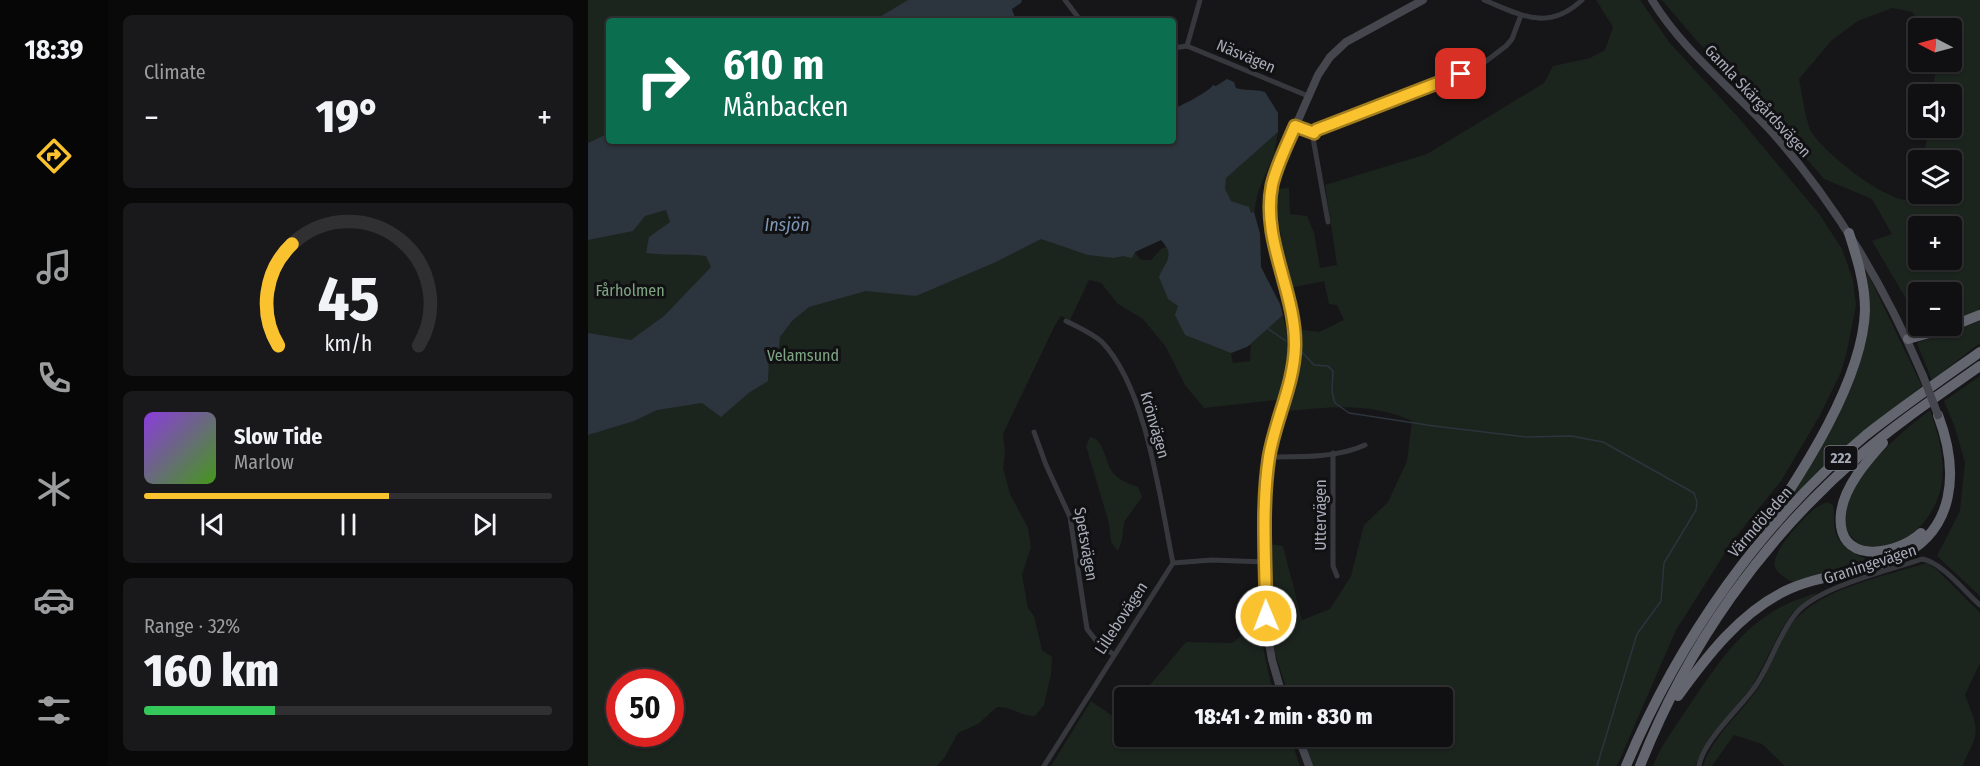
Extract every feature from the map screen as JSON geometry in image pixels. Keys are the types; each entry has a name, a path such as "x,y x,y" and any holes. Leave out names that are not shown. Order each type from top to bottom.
{"highway":[{"path":"1725,588 1802,471 1834,410 1854,363 1863,326 1864,295 1860,266 1849,233"},
{"path":"1908,339 1947,328 1980,315"},
{"name":"Värmdöleden","path":"1626,766 1675,664 1725,588 1770,530 1865,436 1911,400 1980,352"},
{"name":"Värmdöleden","path":"1640,766 1690,660 1716,618 1768,549 1823,489 1860,455 1906,418 1980,366"},
{"path":"1906,418 1860,471 1843,502 1841,522 1843,532 1848,540 1864,551 1887,552 1914,540 1933,519 1940,507 1947,474 1947,456 1938,415"},
{"path":"1661,720 1696,671 1723,639 1764,604 1784,591 1802,584 1894,559 1914,548 1929,534 1946,505 1952,476 1947,437 1938,415"}],"main road":[{"path":"1280,687 1267,631 1265,492 1269,457 1290,382 1295,345 1290,309 1271,220 1271,196 1281,159 1321,68 1346,42 1422,0"},
{"name":"Gamla Skärgårdsvägen","path":"1652,0 1677,35 1757,116 1808,175 1849,233 1869,263 1908,339 1938,415"},
{"path":"1302,747 1309,766"}],"street":[{"path":"1065,0 1079,18"},
{"path":"1176,47 1187,45 1200,0"},
{"path":"1484,0 1537,19 1553,18 1582,0"},
{"path":"1328,222 1312,138 1316,130 1435,85 1485,62 1512,39 1521,15"},
{"name":"Näsvägen","path":"1187,45 1308,96"},
{"path":"1295,126 1314,133"},
{"name":"Krönvägen","path":"1066,321 1093,335 1101,342 1113,357 1136,400 1149,449 1173,563"},
{"name":"Spetsvägen","path":"1034,432 1046,465 1070,517 1087,629 1098,644 1113,654"},
{"name":"Uttervägen","path":"1269,457 1299,457 1334,453 1365,445"},
{"name":"Uttervägen","path":"1334,453 1333,566 1336,576"},
{"name":"Graningevägen","path":"1699,766 1713,738 1756,687 1772,652 1795,614 1825,592 1922,559 1938,566 1980,605"},
{"path":"1173,563 1212,560 1265,562"},
{"name":"Lillebovägen","path":"1044,766 1113,654 1173,563"}],"green space":[{"name":"Velamsund","path":"588,0 1010,0 1002,18 606,18 606,144 1176,144 1176,140 1278,113 1278,132 1274,154 1258,192 1254,212 1260,234 1261,267 1280,304 1288,336 1287,361 1283,384 1277,400 1204,408 1185,385 1166,347 1143,319 1118,304 1101,283 1089,280 1070,320 1061,316 1055,325 1003,434 1005,454 1003,468 1010,494 1028,528 1031,547 1022,575 1028,608 1034,616 1042,650 1052,657 1051,674 1044,705 1035,716 997,707 978,724 958,733 945,757 937,766 588,766","holes":["1161,240 1167,247 1161,249 1151,260 1141,260 1135,252","1251,345 1250,361 1233,363 1231,353"]},
{"path":"1596,0 1640,0 1669,42 1738,117 1820,215 1842,249 1853,280 1856,305 1841,372 1819,417 1781,481 1734,539 1676,630 1617,766 1313,766 1306,747 1453,747 1453,687 1286,687 1271,631 1273,585 1270,544 1283,546 1302,620 1330,609 1351,576 1364,525 1388,502 1407,461 1412,421 1366,408 1335,407 1287,411 1298,364 1297,329 1319,332 1344,320 1337,305 1329,304 1324,281 1290,288 1277,212 1277,189 1289,188 1290,214 1307,216 1314,233 1320,268 1337,265 1325,185 1427,154 1544,83 1553,66 1590,58 1605,50 1613,27"},
{"path":"1662,0 1980,0 1980,310 1962,318 1962,282 1908,282 1908,302 1872,241 1892,234 1872,199 1824,179 1755,99 1697,41","holes":["1892,8 1912,12 1916,18 1962,18 1962,72 1935,72 1934,84 1962,84 1962,138 1927,138 1925,150 1962,150 1962,204 1908,204 1908,198 1906,200 1883,192 1855,174 1829,152 1812,133 1806,115 1799,79 1832,40 1858,21"]},
{"path":"1866,270 1922,386 1863,432 1787,502 1866,339 1869,304"},
{"path":"1980,321 1980,343 1932,380 1918,342 1936,336 1962,336 1962,327"},
{"path":"1980,376 1980,596 1937,556 1960,511 1965,462 1944,401"},
{"path":"1930,410 1943,463 1940,493 1930,514 1914,532 1895,543 1877,547 1861,545 1847,529 1846,513 1851,496 1873,462 1903,432"},
{"path":"1090,437 1101,446 1113,473 1121,480 1138,487 1142,497 1124,522 1118,551 1111,542 1109,523 1086,446"},
{"path":"1827,502 1833,505 1834,527 1839,540 1851,551 1866,559 1863,564 1843,567 1793,582 1776,570 1775,561 1778,553 1803,519 1814,509"},
{"path":"1927,563 1936,569 1980,613 1980,663 1965,695 1976,731 1962,766 1785,766 1762,744 1734,735 1712,766 1703,766 1719,736 1766,675 1788,629 1805,610 1820,600 1855,585"},
{"path":"1818,592 1792,613 1753,685 1711,736 1695,766 1653,766 1666,741 1720,661 1742,636 1768,615 1787,604"},
{"path":"1258,623 1272,687 1148,687 1186,642 1232,643"},
{"path":"1091,701 1114,717 1114,747 1293,747 1300,766 1051,766"}],"water":[{"path":"908,0 1022,0 1012,9 1015,18 878,18"},
{"name":"Insjön","path":"1227,79 1234,82 1236,88 1265,92 1278,113 1278,132 1226,178 1225,189 1231,201 1249,207 1251,213 1254,212 1260,234 1261,267 1280,304 1283,315 1247,347 1231,353 1185,335 1175,315 1178,306 1168,299 1159,277 1169,255 1161,240 1135,252 1132,258 1123,256 1114,258 1088,255 1041,239 996,262 916,296 866,291 809,307 792,321 780,337 779,347 769,358 768,381 750,392 721,417 702,403 657,410 634,421 588,435 588,333 631,340 664,316 711,267 706,256 646,253 649,237 670,222 666,210 645,216 633,231 588,240 588,143 606,134 606,144 1176,144 1176,108 1213,85 1216,86"}],"waterway":[{"path":"1267,328 1286,341"},
{"path":"1299,349 1314,365 1328,366 1333,371 1332,392 1335,403 1349,413 1526,437 1571,436 1603,442 1694,493 1697,502 1696,510 1664,563 1661,601 1637,634 1597,766"}],"route":[{"path":"1266,616 1265,492 1267,473 1272,442 1290,382 1295,345 1270,208 1272,185 1281,159 1295,126 1314,133 1316,130 1461,74"}],"park label":[{"name":"Fårholmen","path":"630,290"}]}
